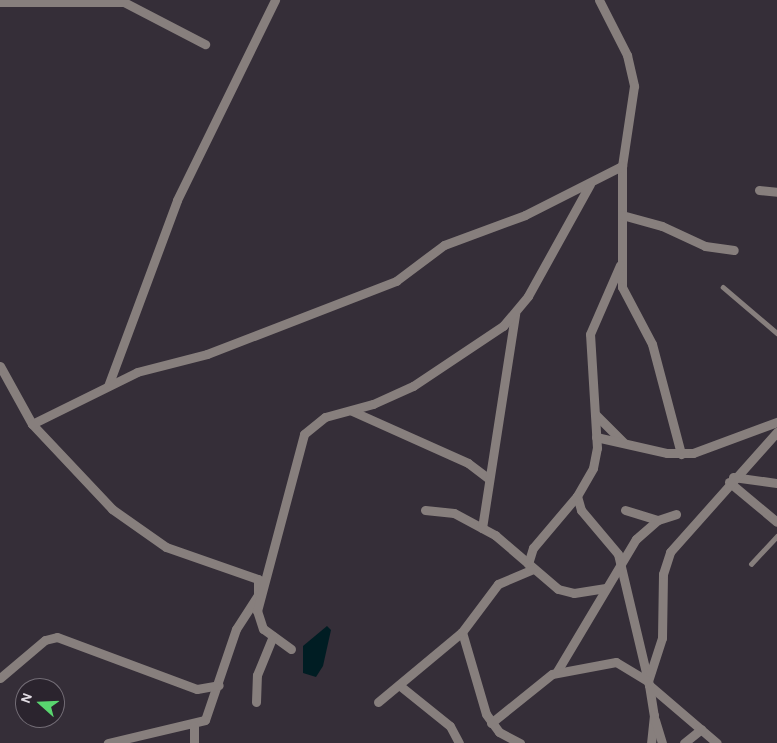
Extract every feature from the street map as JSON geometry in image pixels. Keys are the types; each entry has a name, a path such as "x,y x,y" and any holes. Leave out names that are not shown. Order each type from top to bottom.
{"street":[{"path":"108,386 177,200 275,0"},
{"path":"599,0 632,71 622,166 621,263 624,297 652,344 681,454"},
{"path":"0,2 121,1 205,44"},
{"path":"32,424 148,368 207,354 396,281 444,245 591,184 622,166"},
{"path":"291,649 263,629 257,616 262,585 301,440 319,420 352,411 413,386 489,337 515,314 591,184"},
{"path":"759,190 777,192"},
{"path":"622,215 662,226 705,246 734,250"},
{"path":"378,702 462,632 498,584 530,566 536,544 578,496 593,468 596,437 590,334 621,263"},
{"path":"482,528 488,478 515,314"},
{"path":"0,366 32,424 112,509 140,529 187,556 258,579 262,585"},
{"path":"352,411 468,463 488,478"},
{"path":"595,414 625,444"},
{"path":"596,437 681,454 718,447 777,422"},
{"path":"649,683 662,638 666,559 731,480 777,432"},
{"path":"731,480 777,483"},
{"path":"731,480 777,522"},
{"path":"578,496 581,510 614,546 649,683 654,715 662,743"},
{"path":"425,510 444,510 482,528 558,589 574,593 606,588"},
{"path":"625,510 658,520"},
{"path":"491,723 556,673 606,588 621,571 636,539 658,520 676,514"},
{"path":"108,743 194,726 205,720 219,685 236,629 262,585"},
{"path":"462,632 491,723 520,743"},
{"path":"256,702 257,675 273,636"},
{"path":"0,678 45,640 57,637 197,689 219,685"},
{"path":"556,673 616,662 649,683 717,743"},
{"path":"399,685 450,726 459,743"},
{"path":"651,743 654,715"},
{"path":"194,726 194,743"},
{"path":"684,743 701,729"}],"lane":[{"path":"723,287 777,333"},
{"path":"751,564 777,536"}],"water":[{"path":"327,626 331,630 323,666 316,677 303,673 303,646"}]}
